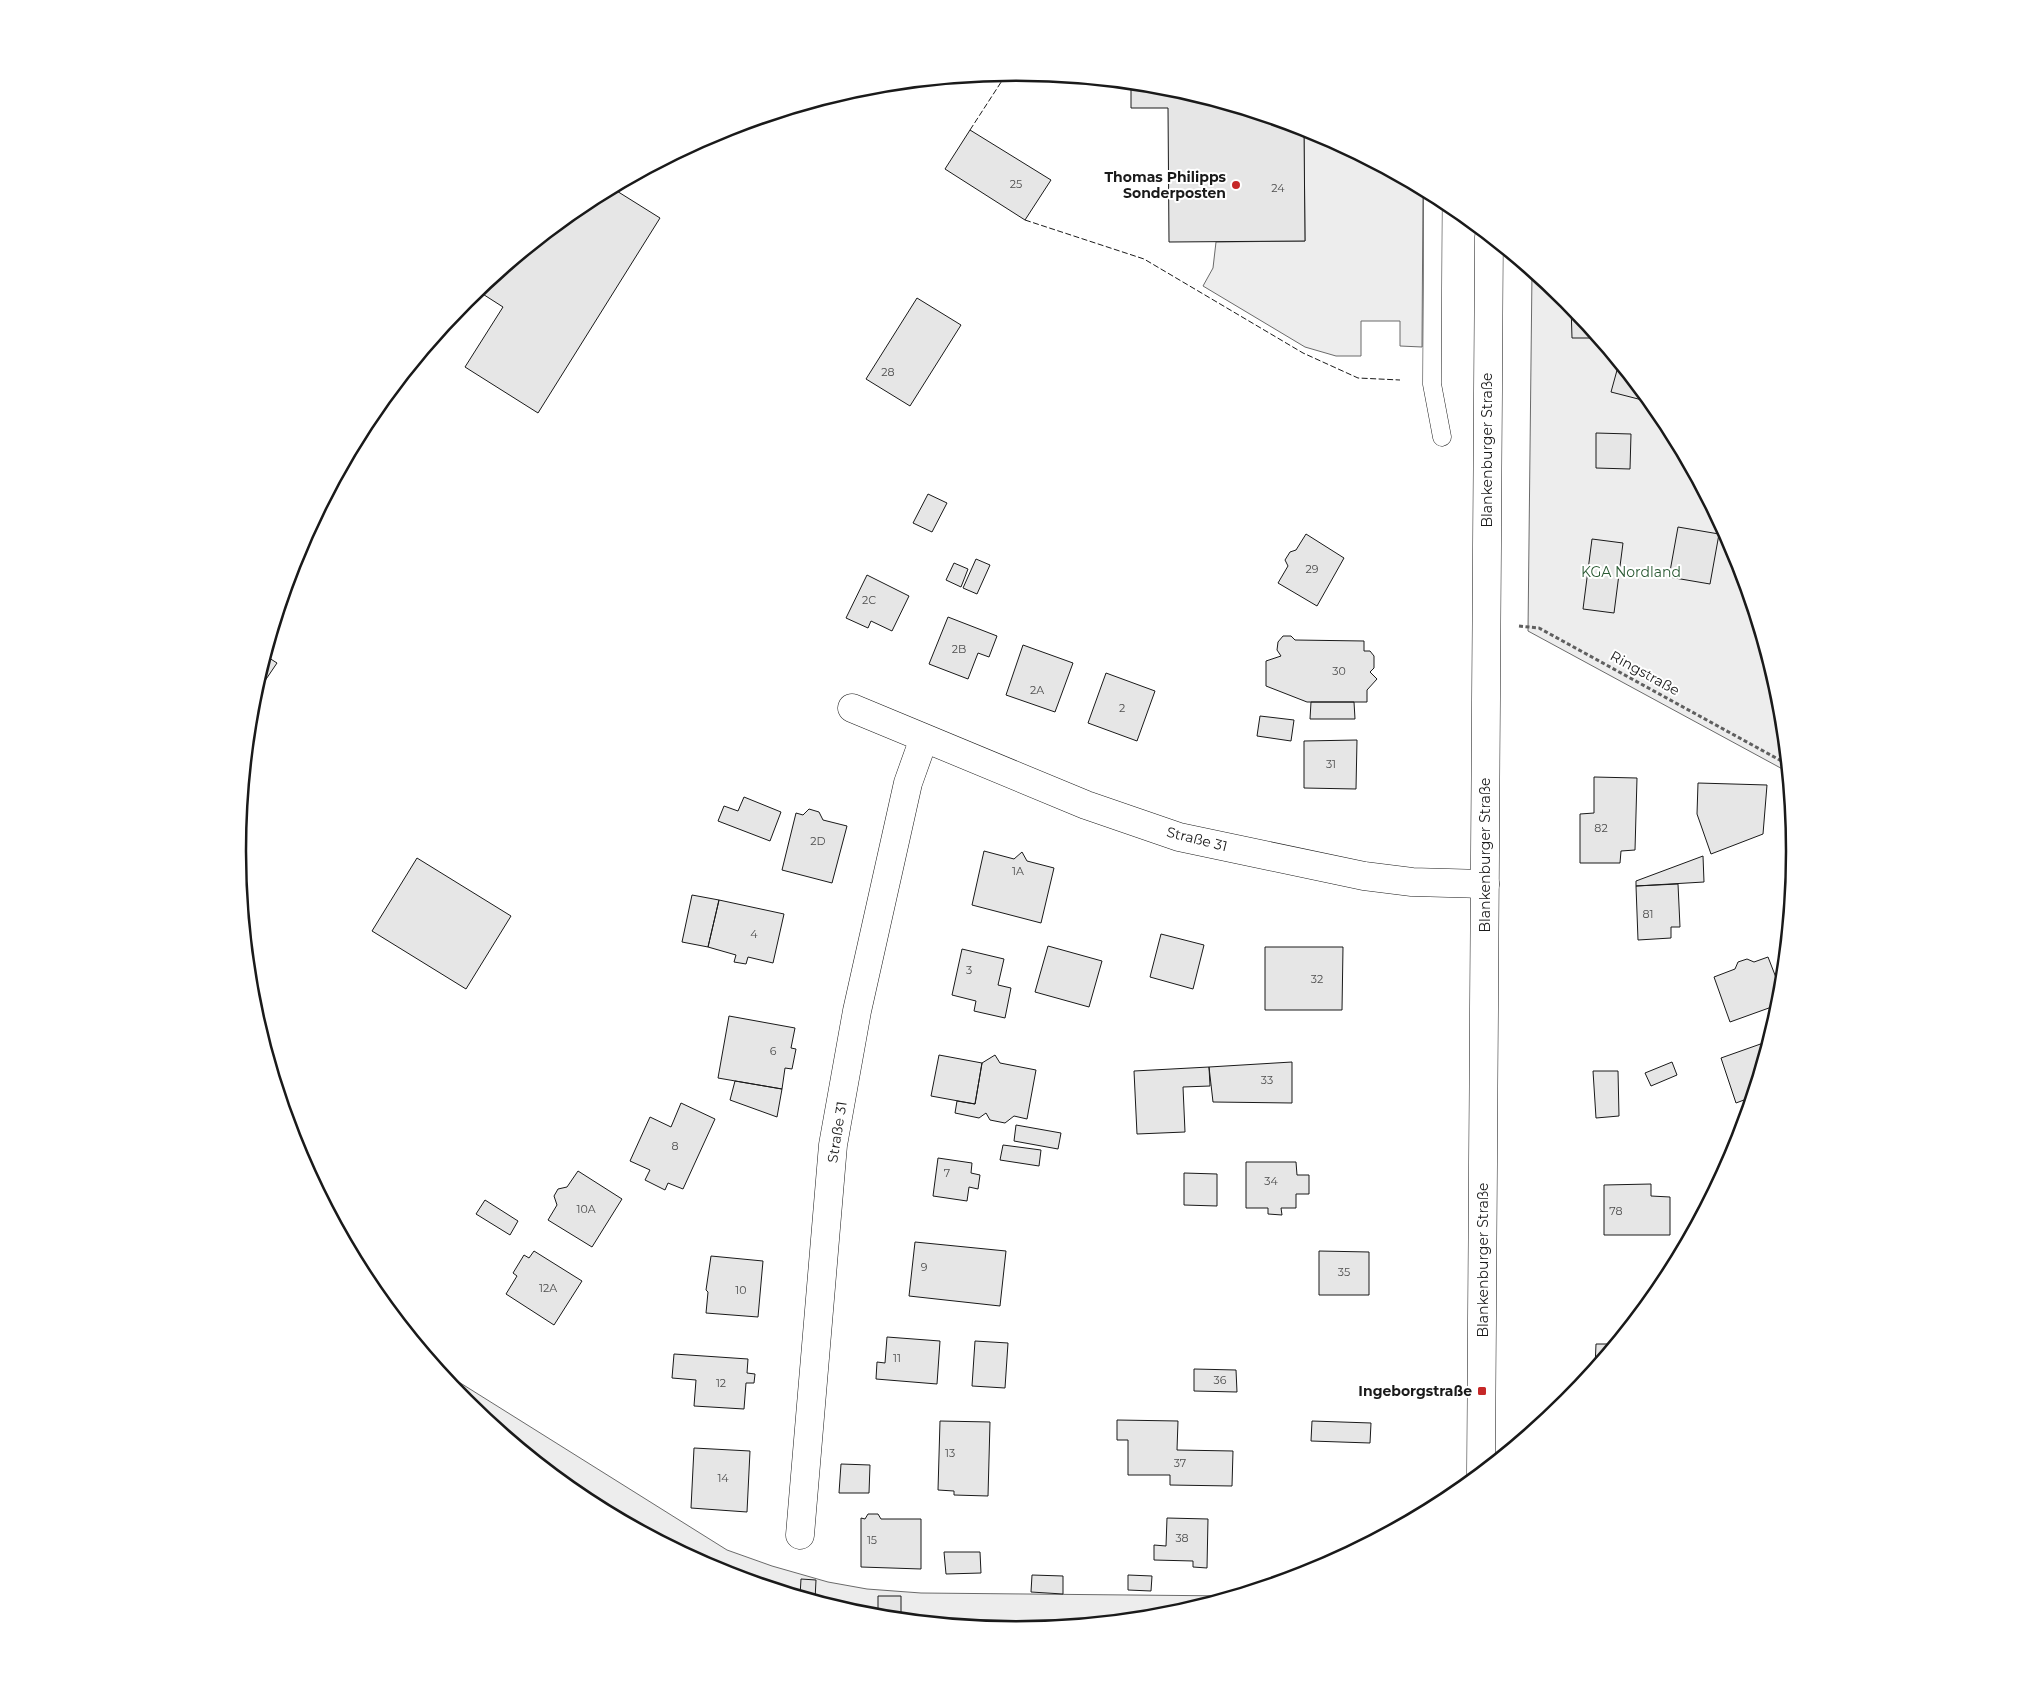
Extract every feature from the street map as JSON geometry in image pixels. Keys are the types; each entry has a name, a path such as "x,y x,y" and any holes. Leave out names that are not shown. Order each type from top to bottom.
{"street":[{"name":"Blankenburger Straße","path":"1481,1466 1489,243"},
{"name":"Straße 31","path":"852,708 1086,805 1179,836 1364,876 1412,882 1485,884"},
{"name":"Straße 31","path":"800,1535 833,1145 857,1011 908,783 924,738"}],"lane":[{"path":"1433,204 1432,384 1442,437"}],"path":[{"name":"Ringstraße","path":"1486,626 1539,628 1781,761"}],"shaded area":[{"path":"1304,137 1357,161 1402,184 1423,197 1422,347 1400,346 1400,321 1361,321 1361,356 1336,356 1305,347 1203,286 1213,268 1216,242 1305,241"},
{"name":"KGA Nordland","path":"1532,279 1596,344 1628,383 1684,466 1707,511 1728,557 1746,604 1761,652 1772,701 1782,769 1528,631"},
{"path":"459,1382 727,1550 772,1566 828,1582 867,1589 921,1593 1217,1596 1167,1607 1117,1615 1067,1620 1016,1622 916,1615 866,1607 817,1596 769,1581 722,1563 631,1519 548,1463 509,1431"}],"building":[{"name":"Thomas Philipps Sonderposten","path":"1131,90 1167,96 1216,107 1304,137 1305,241 1169,242 1168,108 1131,108"},
{"path":"970,130 1051,180 1025,220 945,169"},
{"path":"618,192 660,218 538,413 465,367 503,307 485,295 548,240"},
{"path":"917,298 961,325 910,406 866,379"},
{"path":"1571,318 1590,338 1572,338"},
{"path":"1617,370 1640,399 1611,392"},
{"path":"1596,433 1631,434 1630,469 1596,468"},
{"path":"928,494 947,503 932,532 913,523"},
{"path":"1678,527 1717,534 1719,536 1710,584 1669,577"},
{"path":"1306,534 1344,558 1317,606 1278,583 1288,566 1285,560 1290,552 1296,550"},
{"path":"1592,539 1623,543 1614,613 1583,609"},
{"path":"976,559 990,565 977,594 963,588"},
{"path":"954,563 968,569 961,587 946,580"},
{"path":"867,575 909,596 892,631 871,621 868,628 846,618"},
{"path":"948,617 997,636 989,657 978,653 968,679 929,664"},
{"path":"1283,636 1291,636 1295,640 1364,641 1364,651 1370,651 1374,656 1374,668 1370,672 1377,679 1367,690 1367,702 1307,702 1266,686 1266,661 1281,656 1277,650 1278,642"},
{"path":"1023,645 1073,663 1055,712 1006,695"},
{"path":"270,659 277,663 266,679"},
{"path":"1106,673 1155,691 1137,741 1088,723"},
{"path":"1311,702 1354,702 1355,719 1310,719"},
{"path":"1260,716 1294,720 1291,741 1257,736"},
{"path":"1357,740 1356,789 1304,788 1304,741"},
{"path":"1594,777 1637,778 1635,850 1621,851 1620,863 1580,863 1580,814 1594,813"},
{"path":"1698,783 1767,785 1763,834 1711,854 1697,814"},
{"path":"744,797 781,812 770,841 718,821 724,806 738,811"},
{"path":"809,809 819,812 823,820 847,826 832,883 782,870 796,813 803,815"},
{"path":"984,851 1014,859 1022,852 1027,861 1054,868 1041,923 972,905"},
{"path":"1703,856 1704,882 1636,886 1636,881"},
{"path":"417,858 511,916 466,989 372,931"},
{"path":"1678,884 1680,927 1671,927 1671,938 1638,940 1636,886"},
{"path":"692,895 719,900 708,947 682,942"},
{"path":"719,900 784,914 773,963 748,957 746,964 734,962 736,955 708,947"},
{"path":"1161,934 1204,945 1193,989 1150,977"},
{"path":"1048,946 1102,961 1089,1007 1035,992"},
{"path":"1265,947 1343,947 1342,1010 1265,1010"},
{"path":"962,949 1004,959 998,985 1011,988 1005,1018 974,1011 976,1001 952,995"},
{"path":"1768,957 1776,977 1771,1007 1730,1022 1714,977 1735,969 1738,962 1747,959 1754,962"},
{"path":"729,1016 795,1028 791,1048 796,1049 792,1069 785,1068 782,1089 718,1078"},
{"path":"1763,1043 1746,1099 1736,1103 1721,1058"},
{"path":"939,1055 982,1063 975,1104 931,1096"},
{"path":"995,1055 1000,1063 1036,1070 1027,1119 1014,1116 1005,1123 990,1120 986,1113 979,1118 955,1113 957,1101 975,1104 982,1063"},
{"path":"1292,1062 1292,1103 1213,1102 1209,1067"},
{"path":"1672,1062 1677,1075 1651,1086 1645,1073"},
{"path":"1209,1067 1210,1086 1183,1087 1185,1132 1137,1134 1134,1071"},
{"path":"1593,1071 1618,1071 1619,1116 1596,1118"},
{"path":"735,1081 782,1089 777,1117 730,1100"},
{"path":"681,1103 715,1119 683,1189 668,1183 665,1190 645,1180 650,1170 630,1161 650,1117 671,1127"},
{"path":"1016,1125 1061,1133 1058,1149 1014,1141"},
{"path":"1003,1145 1041,1150 1039,1166 1000,1160"},
{"path":"938,1158 972,1163 971,1173 980,1175 978,1189 969,1187 967,1201 933,1196"},
{"path":"1246,1162 1296,1162 1297,1175 1309,1175 1309,1194 1296,1194 1296,1208 1281,1208 1282,1215 1268,1214 1268,1208 1246,1208"},
{"path":"578,1171 622,1199 592,1247 548,1220 557,1205 554,1196 558,1189 567,1187"},
{"path":"1184,1173 1217,1174 1217,1206 1184,1205"},
{"path":"1651,1184 1651,1196 1670,1197 1670,1235 1604,1235 1604,1185"},
{"path":"485,1200 518,1221 510,1235 476,1214"},
{"path":"915,1242 1006,1251 1000,1306 909,1296"},
{"path":"534,1251 582,1281 554,1325 506,1294 517,1276 513,1273 524,1255 529,1258"},
{"path":"1319,1251 1369,1252 1369,1295 1319,1295"},
{"path":"711,1256 763,1261 758,1317 706,1313 708,1292 706,1290"},
{"path":"887,1337 940,1341 937,1384 876,1379 877,1362 885,1363"},
{"path":"975,1341 1008,1343 1005,1388 972,1386"},
{"path":"1596,1344 1608,1344 1596,1359"},
{"path":"674,1354 748,1359 747,1373 755,1374 754,1383 746,1383 744,1409 694,1406 696,1380 672,1378"},
{"path":"1194,1369 1236,1370 1237,1392 1194,1391"},
{"path":"1117,1420 1178,1421 1177,1450 1233,1451 1232,1486 1170,1485 1170,1475 1128,1475 1128,1440 1117,1440"},
{"path":"940,1421 990,1422 988,1496 954,1495 954,1491 938,1490"},
{"path":"1312,1421 1371,1423 1370,1443 1311,1441"},
{"path":"694,1448 750,1451 747,1512 691,1508"},
{"path":"841,1464 870,1465 869,1493 839,1493"},
{"path":"868,1514 878,1514 881,1519 921,1519 921,1569 861,1567 861,1518 865,1519"},
{"path":"1167,1518 1208,1519 1207,1568 1193,1567 1193,1561 1154,1560 1154,1545 1166,1546"},
{"path":"944,1552 980,1552 981,1573 946,1574"},
{"path":"1032,1575 1063,1576 1063,1594 1031,1592"},
{"path":"1128,1575 1152,1576 1151,1591 1128,1590"},
{"path":"801,1579 816,1580 815,1595 800,1591"},
{"path":"878,1596 901,1596 901,1613 878,1609"}],"fence":[{"path":"970,130 1001,82"},
{"path":"1025,220 1144,259 1303,353 1358,378 1400,380"}],"place":[{"name":"Thomas Philipps Sonderposten","path":"1236,185"},
{"name":"Ingeborgstraße","path":"1482,1391"}]}
